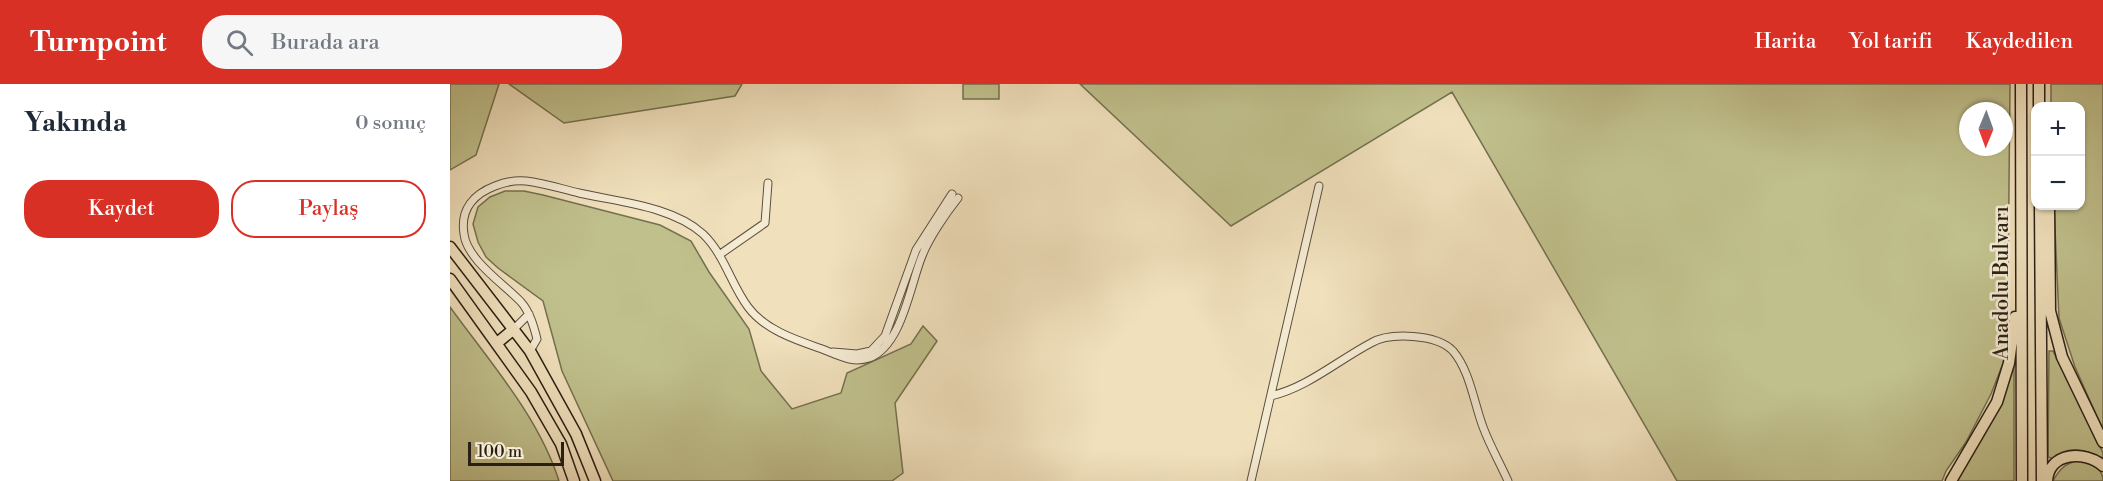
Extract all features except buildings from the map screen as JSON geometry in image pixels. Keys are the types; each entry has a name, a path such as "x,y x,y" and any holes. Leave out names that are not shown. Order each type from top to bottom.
{"main road":[{"name":"Anadolu Bulvarı","path":"2021,84 2022,481"},
{"path":"2039,84 2039,102"},
{"name":"Anadolu Bulvarı","path":"2040,210 2042,481"},
{"path":"2049,210 2050,311 2061,357 2103,442"},
{"path":"450,248 530,351 576,434 595,481"},
{"path":"1952,481 1996,402 2004,381 2021,278"},
{"path":"450,279 511,363 561,444 574,481"},
{"path":"497,344 514,329"},
{"path":"511,363 530,351"},
{"path":"2047,481 2054,465 2064,457 2087,456 2096,459 2103,466"}],"street":[{"path":"530,351 537,339 529,314 522,303 485,268 464,237 465,212 471,200 480,192 502,183 528,181 657,210 686,221 703,234 719,255 748,306 761,320 776,330 843,359 860,360 871,357 886,346 893,336 903,314 922,254 955,196"},
{"path":"719,255 765,223 768,183"},
{"path":"1251,481 1319,186"},
{"path":"514,329 529,314"},
{"path":"1271,396 1299,387 1385,336 1416,337 1445,344 1454,352 1462,366 1484,429 1508,481"}],"green space":[{"path":"450,84 499,84 476,155 450,170"},
{"path":"509,84 742,84 735,96 564,123"},
{"path":"963,84 999,84 999,99 963,99"},
{"path":"1080,84 2010,84 2010,102 1959,102 1959,156 2009,156 2008,288 2004,361 1991,394 1942,481 1677,481 1452,92 1231,226"},
{"path":"2051,84 2103,84 2103,430 2075,367 2059,318 2054,210 2085,210 2085,102 2051,102"},
{"path":"505,191 524,191 543,195 660,225 691,241 709,272 749,329 761,371 792,409 841,393 847,373 911,344 923,326 937,341 895,403 903,473 892,481 613,481 562,371 543,301 498,268 486,257 478,242 473,224 478,207 490,197"},
{"path":"450,307 526,412 550,457 559,481 450,481"},
{"path":"2049,351 2053,351 2103,453 2103,458 2078,450 2065,451 2054,459 2048,457"},
{"path":"2012,367 2014,367 2014,481 1956,481 2000,406"},
{"path":"2079,460 2098,469 2103,481 2053,481 2063,467"}]}
